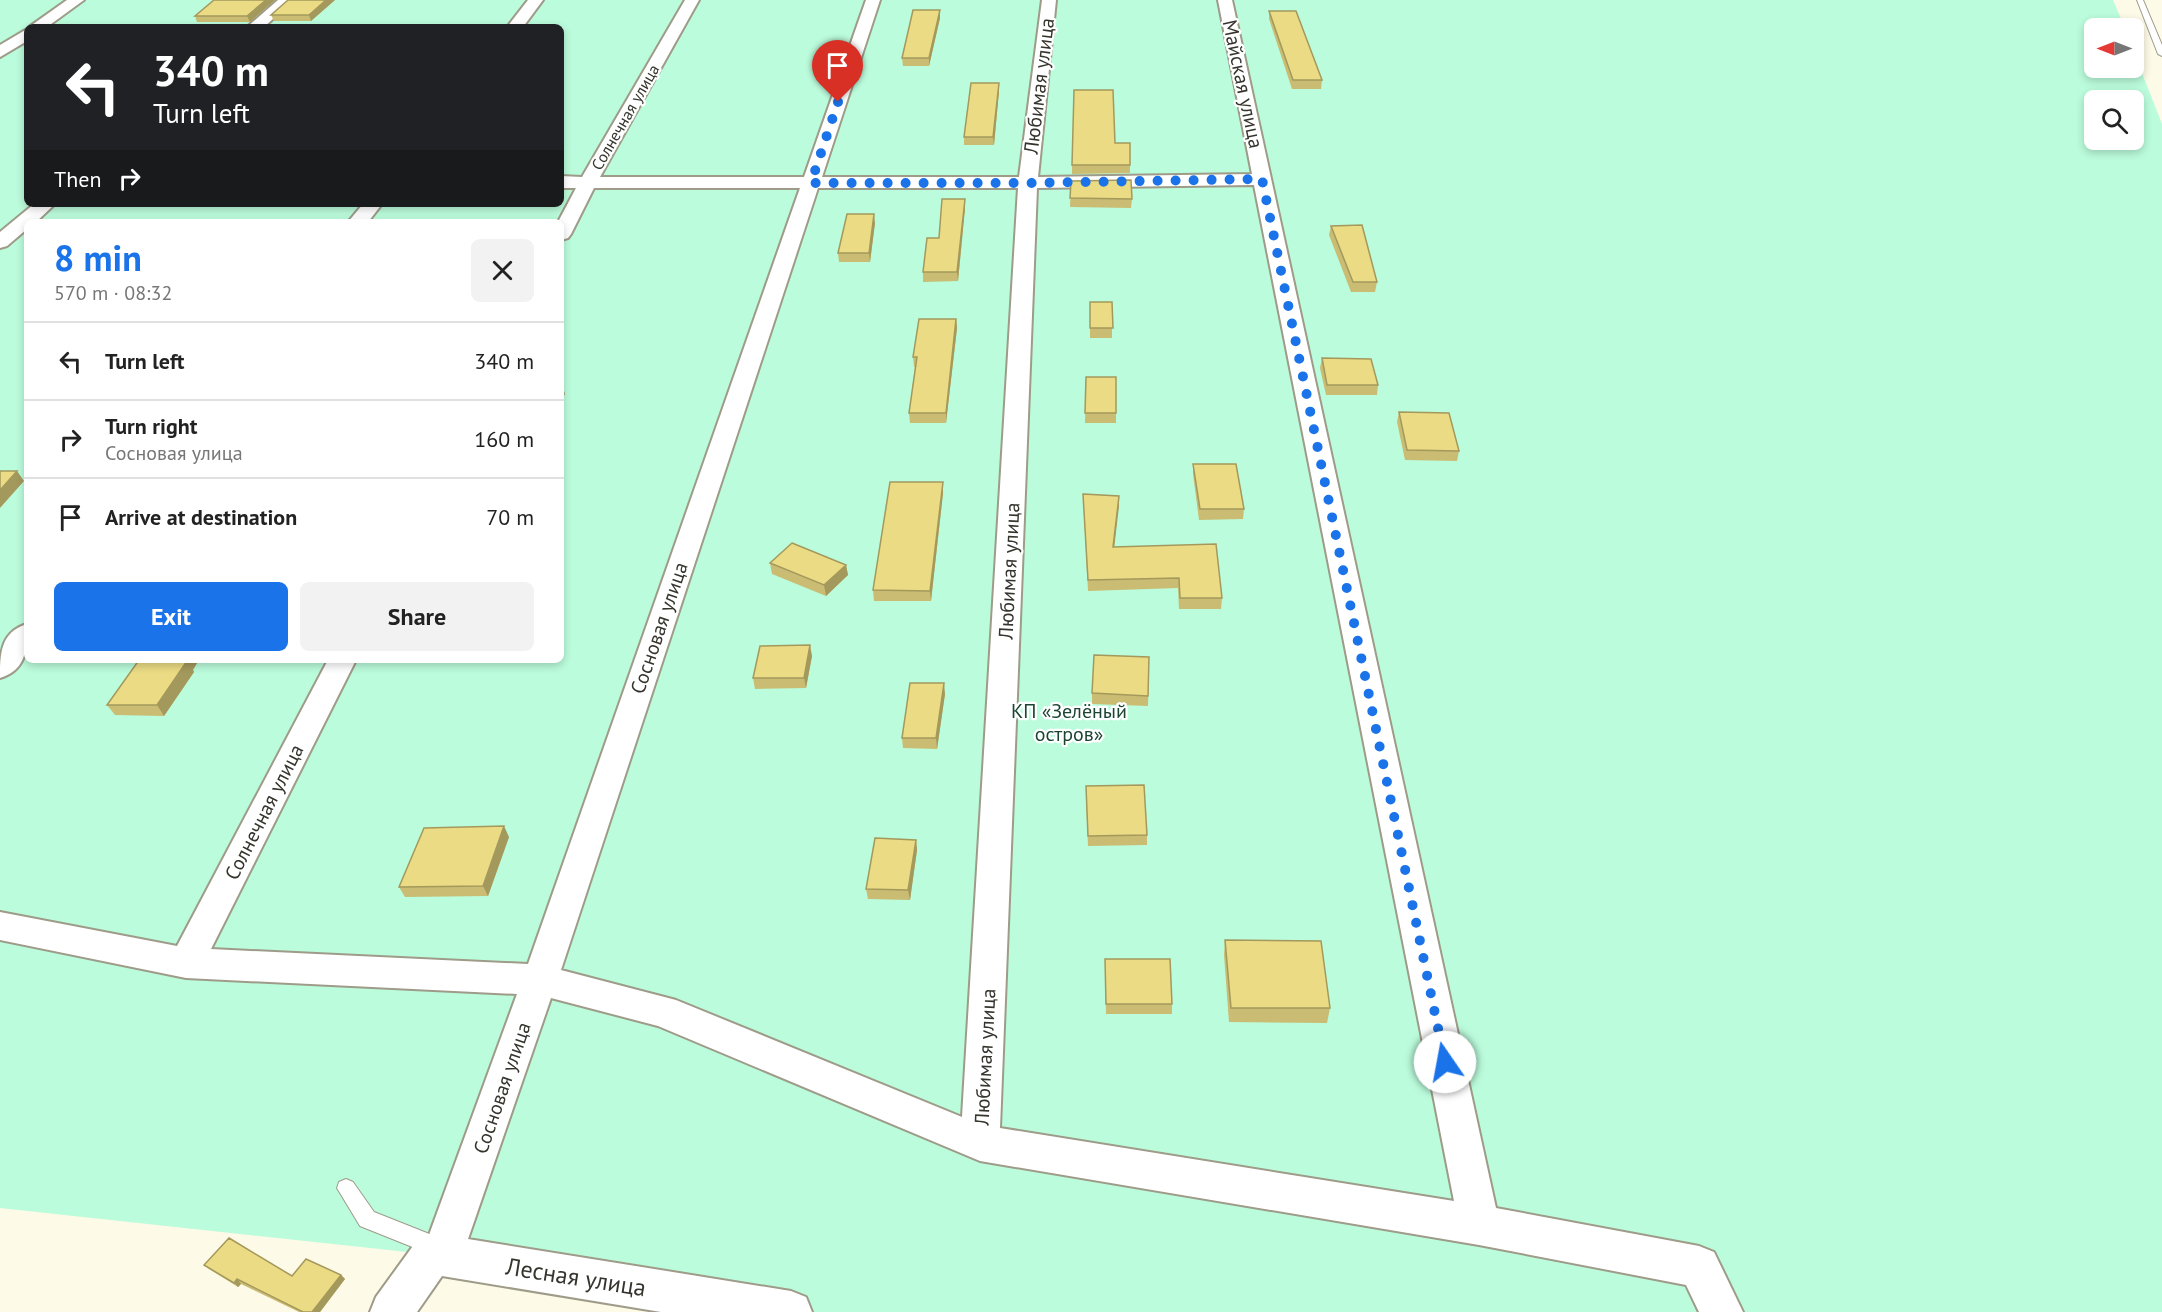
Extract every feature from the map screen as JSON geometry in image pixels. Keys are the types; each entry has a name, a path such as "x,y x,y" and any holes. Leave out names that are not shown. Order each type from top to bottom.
{"street":[{"path":"41,24 77,0"},
{"path":"259,24 287,0"},
{"path":"517,24 536,0"},
{"name":"Солнечная улица","path":"564,228 692,0"},
{"name":"Сосновая улица","path":"444,1252 540,980 873,0"},
{"name":"Любимая улица","path":"980,1143 1028,183 1049,0"},
{"name":"Майская улица","path":"1225,0 1479,1225"},
{"path":"9,29 24,28"},
{"path":"0,52 24,36"},
{"path":"564,182 1028,183 1262,179"},
{"path":"28,219 42,207"},
{"path":"360,219 370,207"},
{"path":"0,243 24,223"},
{"path":"0,668 24,638"},
{"name":"Солнечная улица","path":"186,963 340,663"},
{"path":"0,926 186,963 540,980 663,1011 980,1143 1479,1225 1699,1267 1722,1312"},
{"path":"391,1312 433,1254 444,1252"},
{"name":"Лесная улица","path":"444,1252 791,1312"}],"lane":[{"path":"2140,0 2162,54"},
{"path":"346,1188 367,1219 444,1252"}],"green space":[{"name":"КП «Зелёный остров»","path":"0,0 2113,0 2121,18 2084,18 2084,78 2144,78 2162,124 2162,1312 778,1312 463,1258 0,1208"}],"building":[{"path":"214,0 266,0 247,16 195,16"},
{"path":"288,0 326,0 309,15 271,15"},
{"path":"913,10 940,10 929,58 902,58"},
{"path":"1269,11 1296,11 1322,80 1293,80"},
{"path":"971,83 999,83 993,137 964,137"},
{"path":"1074,90 1113,90 1115,143 1130,143 1130,165 1072,165"},
{"path":"1131,180 1132,199 1070,198 1071,181"},
{"path":"942,199 965,199 957,272 923,272 927,238 939,238"},
{"path":"847,214 874,214 869,253 838,253"},
{"path":"1362,225 1377,282 1353,282 1331,226"},
{"path":"1090,302 1112,302 1113,328 1090,328"},
{"path":"919,319 956,319 946,413 909,413 917,357 913,357"},
{"path":"1322,358 1371,359 1378,385 1327,385"},
{"path":"1086,377 1116,377 1116,413 1085,413"},
{"path":"1399,412 1449,413 1459,451 1407,450"},
{"path":"1193,464 1236,464 1244,509 1200,509"},
{"path":"0,471 17,471 0,490"},
{"path":"890,482 943,482 930,591 873,590"},
{"path":"1083,494 1119,496 1113,547 1216,544 1222,598 1180,598 1179,578 1088,580"},
{"path":"792,543 846,565 824,585 770,563"},
{"path":"810,645 804,678 753,678 760,646"},
{"path":"1094,655 1149,657 1148,696 1092,693"},
{"path":"137,663 186,663 157,705 107,705"},
{"path":"910,683 944,683 936,738 902,738"},
{"path":"1144,785 1147,835 1088,836 1086,786"},
{"path":"504,826 483,886 399,887 424,828"},
{"path":"875,838 916,840 908,890 866,889"},
{"path":"1225,940 1321,941 1330,1008 1231,1008"},
{"path":"1105,959 1170,959 1172,1004 1106,1004"},
{"path":"229,1238 292,1276 306,1259 341,1275 312,1312 303,1312 237,1279 234,1283 204,1265"}],"route":[{"path":"838,102 811,183 1028,183 1262,179 1445,1062"}]}
